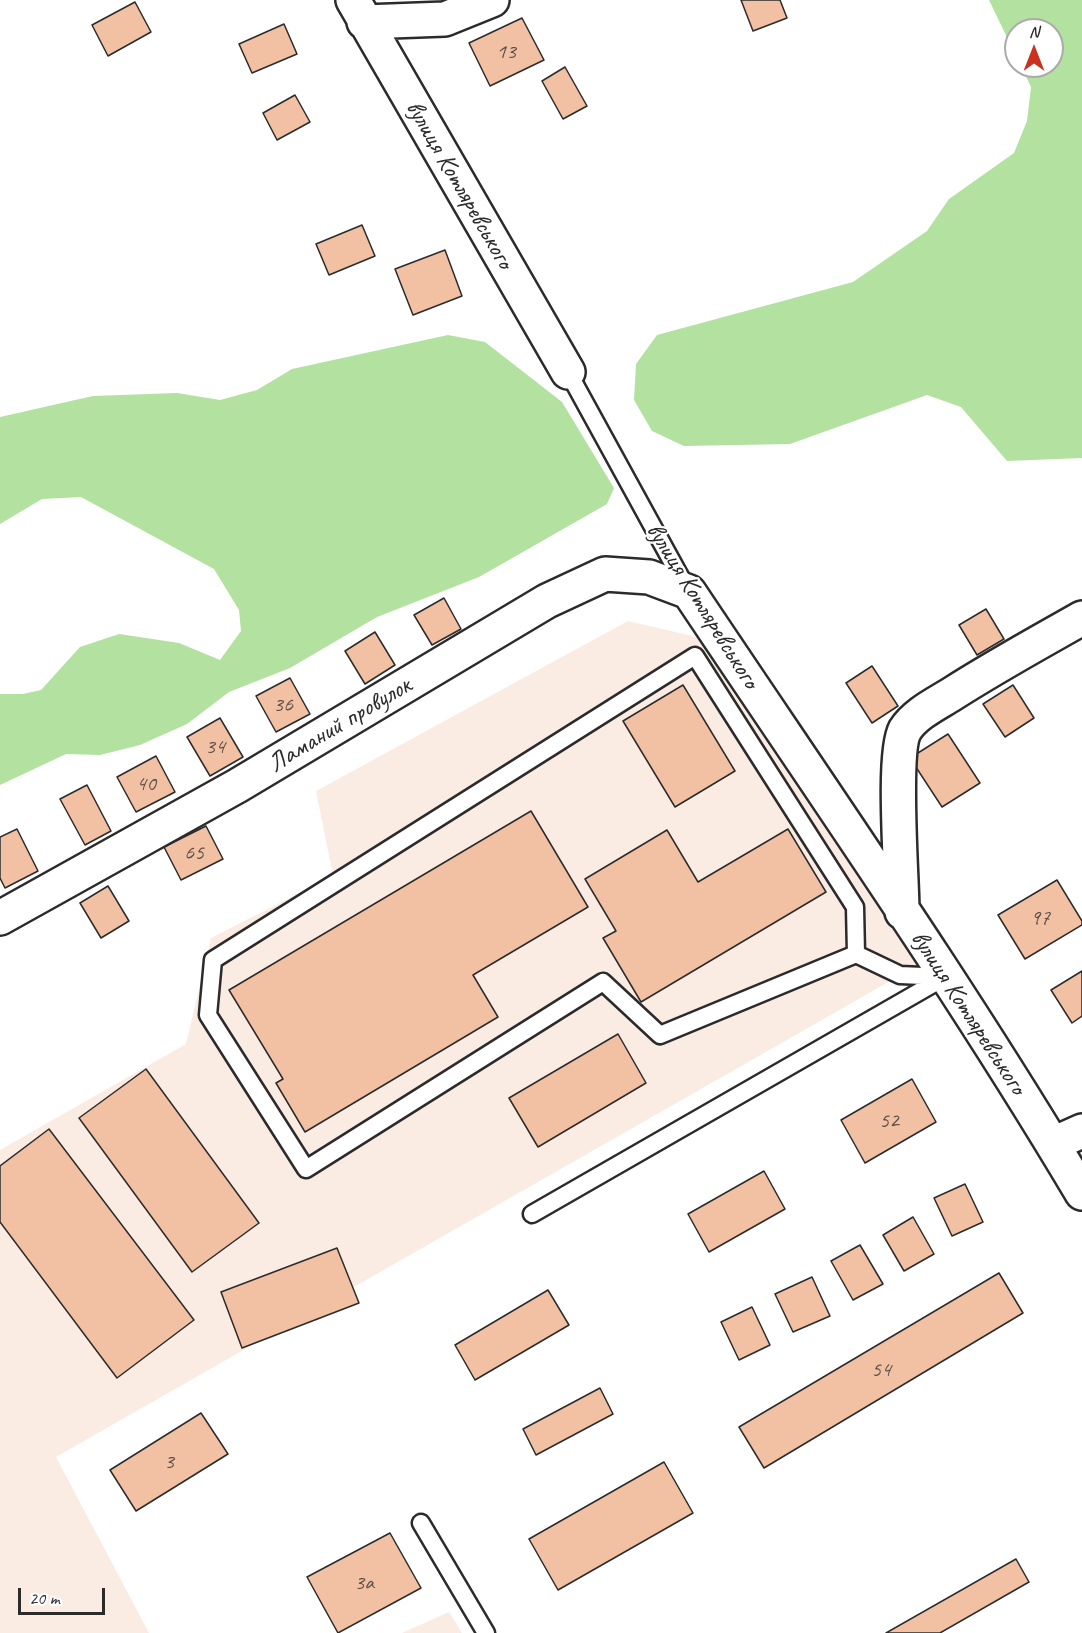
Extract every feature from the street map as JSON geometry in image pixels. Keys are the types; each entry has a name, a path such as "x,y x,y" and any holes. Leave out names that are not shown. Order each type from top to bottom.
{"street":[{"path":"359,11 445,19 492,0"},
{"name":"вулиця Котляревського","path":"359,11 568,372"},
{"name":"Ламаний провулок","path":"0,918 237,786 547,601 605,574 649,577 689,592"},
{"name":"вулиця Котляревського","path":"689,592 945,977 1082,1193"},
{"path":"902,912 899,779 900,749 905,730 931,707 995,667 1082,618"},
{"path":"1053,1144 1082,1131"}],"lane":[{"name":"вулиця Котляревського","path":"568,372 689,592"},
{"path":"856,954 855,907 695,656 213,960 208,1015 306,1169 603,982 660,1035 856,954 900,975 945,977"},
{"path":"532,1214 945,977"},
{"path":"421,1523 486,1633"}],"shaded area":[{"path":"628,621 701,638 920,964 56,1457 149,1633 0,1633 0,1150 186,1044 211,938 333,876 316,791"},
{"path":"449,1612 462,1633 402,1633"}],"green space":[{"path":"989,0 1082,0 1082,458 1007,461 961,407 927,395 790,444 684,446 652,431 634,400 636,364 657,335 853,282 927,231 949,199 1014,153 1027,121 1031,87 1027,78 1064,78 1064,18 1004,18 1004,31"},
{"path":"448,335 485,342 562,402 614,488 607,504 479,577 377,617 290,668 229,692 187,724 140,745 100,755 66,754 0,785 0,694 23,694 41,690 80,647 119,634 179,643 220,660 241,631 239,610 214,569 81,497 42,499 0,524 0,417 93,396 177,393 220,400 257,390 292,369"}],"building":[{"path":"741,0 780,0 787,18 753,31"},
{"path":"135,2 151,32 108,56 92,25"},
{"path":"522,18 544,60 490,86 469,43"},
{"path":"284,24 297,54 252,73 239,44"},
{"path":"565,67 587,106 563,119 542,81"},
{"path":"295,95 310,122 277,140 263,113"},
{"path":"362,225 375,256 329,275 316,244"},
{"path":"445,250 462,296 413,315 395,269"},
{"path":"444,598 461,629 432,645 414,615"},
{"path":"986,609 1004,639 977,655 959,625"},
{"path":"375,632 395,665 365,684 345,651"},
{"path":"872,666 898,706 872,723 846,683"},
{"path":"290,678 310,714 276,732 256,696"},
{"path":"683,685 735,771 675,807 623,721"},
{"path":"1013,685 1034,718 1005,737 983,704"},
{"path":"220,718 243,757 210,776 187,737"},
{"path":"948,734 980,783 942,807 910,758"},
{"path":"156,756 175,792 136,812 117,777"},
{"path":"87,785 111,831 85,845 60,799"},
{"path":"531,811 588,907 473,975 498,1017 305,1132 276,1083 283,1079 229,990"},
{"path":"206,826 223,859 181,880 164,847"},
{"path":"17,829 38,871 5,888 0,878 0,837"},
{"path":"788,829 826,892 641,1002 603,938 616,931 585,879 667,830 698,882"},
{"path":"1057,880 1082,921 1082,925 1025,959 998,915"},
{"path":"108,886 129,921 101,938 80,903"},
{"path":"1082,971 1082,1016 1072,1023 1051,990"},
{"path":"618,1034 646,1083 538,1147 509,1098"},
{"path":"146,1069 259,1223 192,1272 79,1118"},
{"path":"912,1079 936,1122 865,1163 841,1120"},
{"path":"49,1129 194,1320 117,1378 0,1222 0,1166"},
{"path":"764,1171 785,1209 709,1252 688,1214"},
{"path":"965,1184 983,1222 952,1236 934,1198"},
{"path":"913,1217 934,1254 904,1271 883,1235"},
{"path":"860,1245 883,1284 853,1300 831,1261"},
{"path":"337,1248 359,1303 242,1348 221,1292"},
{"path":"999,1273 1023,1313 764,1468 739,1427"},
{"path":"812,1277 830,1316 793,1332 775,1294"},
{"path":"548,1290 569,1325 475,1380 455,1345"},
{"path":"752,1307 770,1345 739,1360 721,1322"},
{"path":"600,1388 613,1414 536,1455 523,1429"},
{"path":"201,1413 228,1454 136,1511 110,1470"},
{"path":"664,1462 693,1513 558,1590 529,1539"},
{"path":"390,1533 421,1588 338,1633 307,1577"},
{"path":"1016,1559 1029,1582 940,1633 886,1633"}]}
